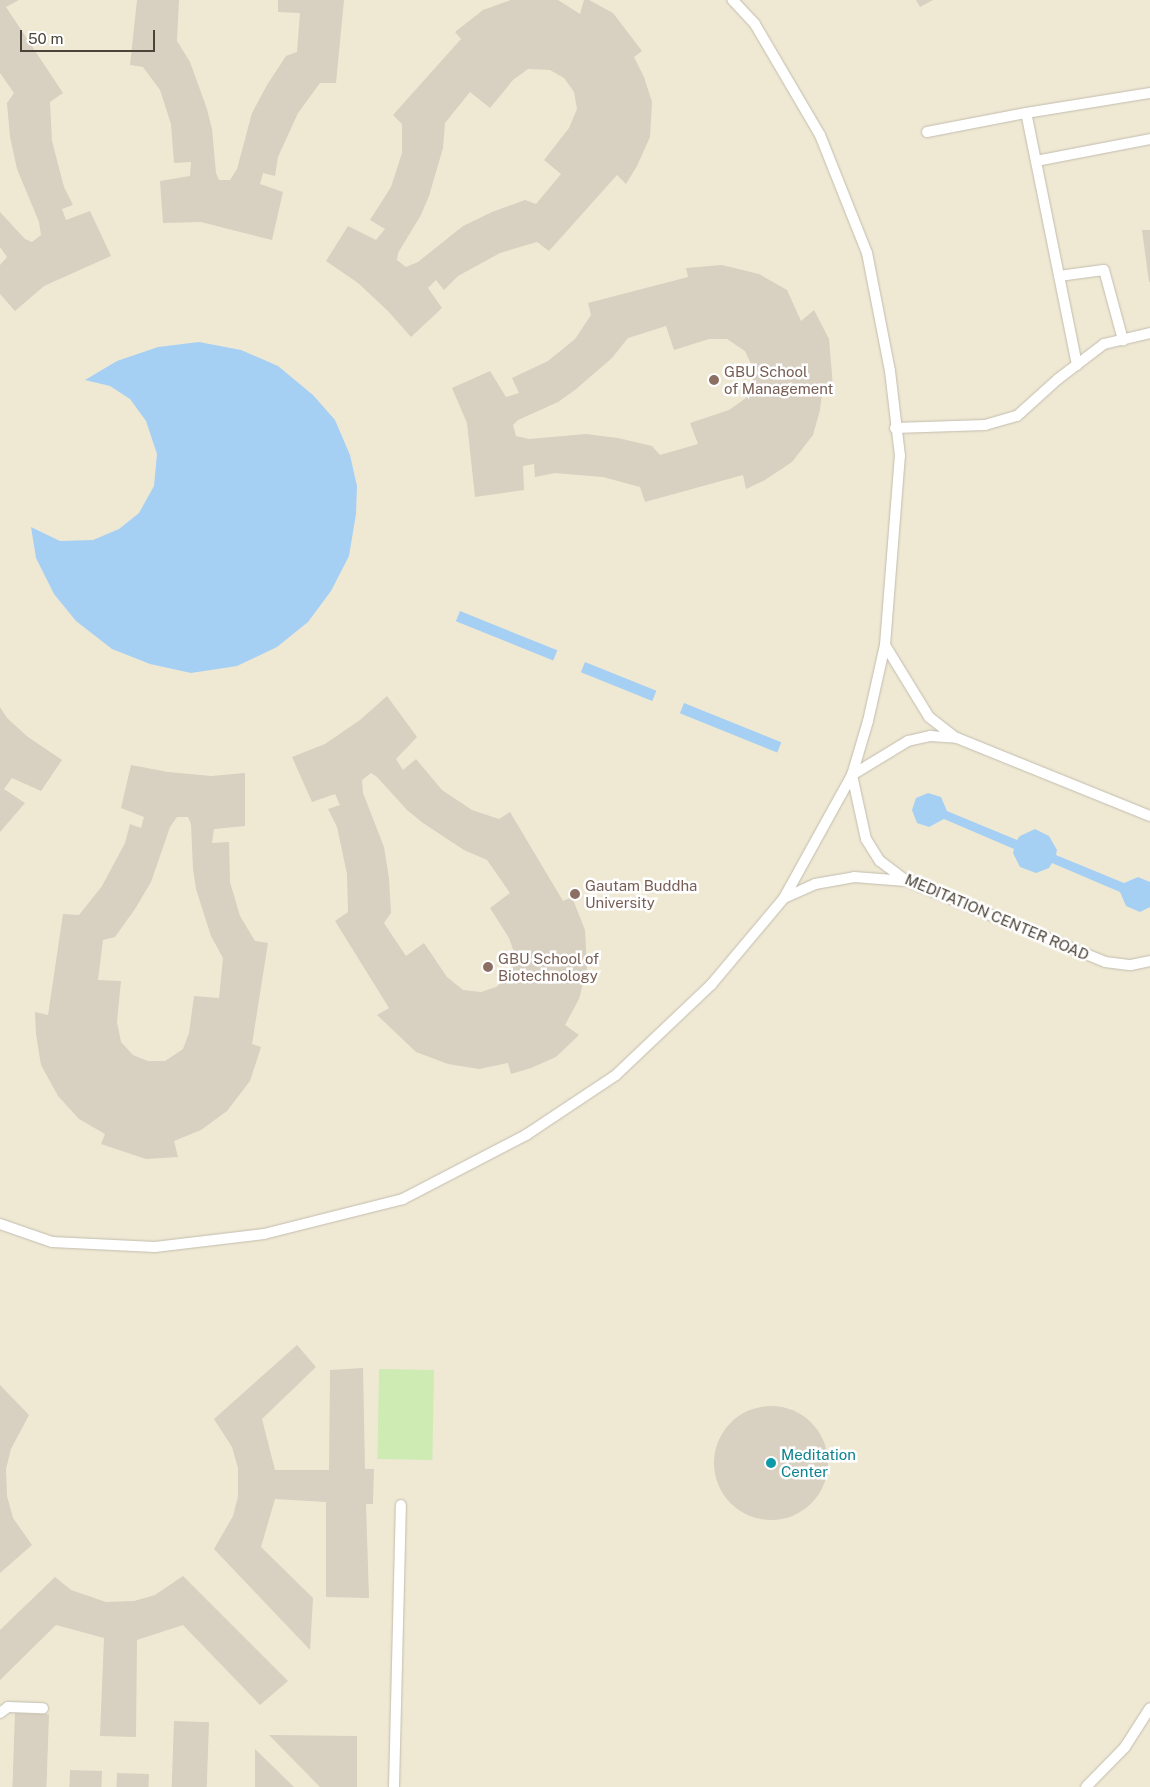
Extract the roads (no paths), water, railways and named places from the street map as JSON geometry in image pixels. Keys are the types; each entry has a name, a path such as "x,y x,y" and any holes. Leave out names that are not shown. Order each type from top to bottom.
{"lane":[{"path":"0,1224 52,1242 155,1247 264,1234 403,1199 526,1135 616,1075 711,985 784,898 852,775 868,721 885,645 900,456 895,428 890,371 867,253 820,135 755,24 733,0"},
{"path":"927,132 1026,113 1150,93"},
{"path":"1026,113 1077,365"},
{"path":"1036,161 1150,139"},
{"path":"1059,276 1104,270 1122,340"},
{"path":"895,428 986,425 1017,416 1104,344 1150,333"},
{"path":"885,645 929,717 957,738 1150,816"},
{"path":"852,775 908,741 930,736 957,738"},
{"name":"MEDITATION CENTER ROAD","path":"852,775 866,840 880,861 907,881 1105,962 1131,965 1150,961"},
{"path":"784,898 815,884 854,877 907,881"},
{"path":"394,1787 401,1506"},
{"path":"0,1713 8,1707 43,1708"},
{"path":"1086,1787 1125,1747 1150,1708"}],"water":[{"path":"199,342 241,350 278,366 313,395 335,420 350,455 357,486 356,514 349,556 331,591 308,622 277,647 237,666 191,673 150,664 112,649 76,621 54,594 36,558 31,527 60,541 93,540 119,529 139,513 154,486 157,454 146,421 130,399 110,386 85,380 117,361 158,347"},
{"path":"460,611 557,650 553,661 456,621"},
{"path":"585,662 656,691 652,701 581,672"},
{"path":"684,703 781,742 777,753 680,713"},
{"path":"928,793 941,797 947,811 1017,840 1020,836 1035,829 1049,836 1057,850 1056,855 1124,883 1138,877 1150,882 1150,907 1140,912 1126,906 1120,892 1052,863 1049,868 1036,873 1020,867 1013,853 1014,849 944,819 929,827 917,823 912,810 916,798"}],"place":[{"name":"GBU School of Management","path":"714,380"},
{"name":"Gautam Buddha University","path":"575,894"},
{"name":"GBU School of Biotechnology","path":"488,967"},
{"name":"Meditation Center","path":"771,1463"}]}
